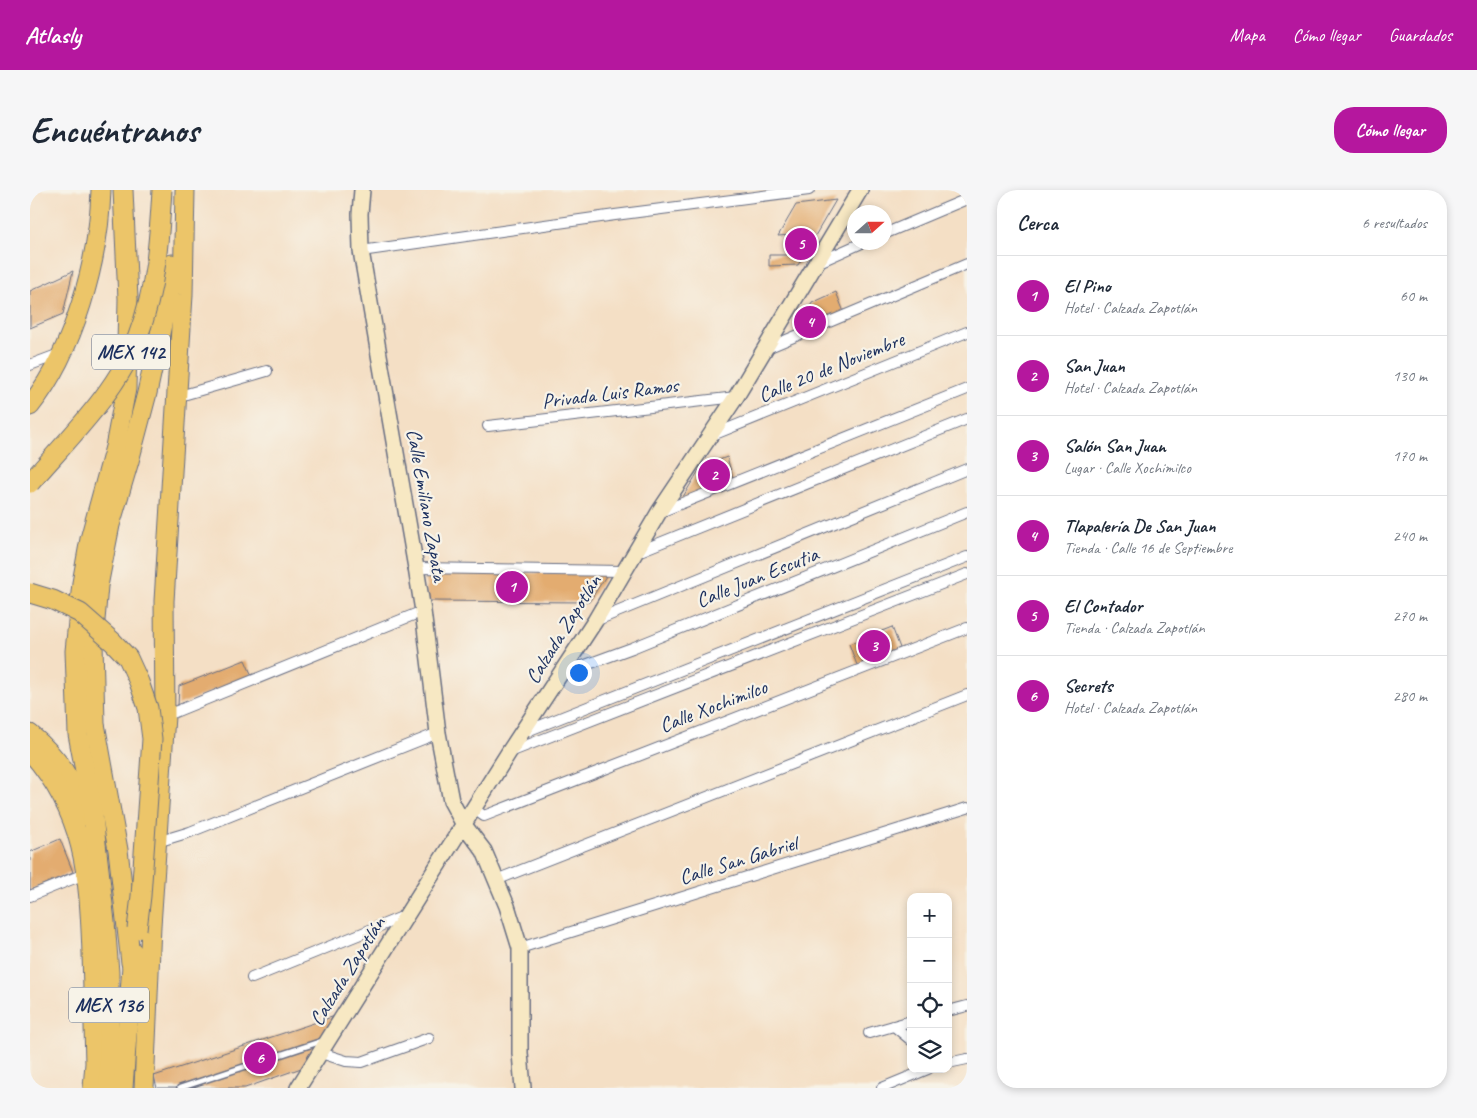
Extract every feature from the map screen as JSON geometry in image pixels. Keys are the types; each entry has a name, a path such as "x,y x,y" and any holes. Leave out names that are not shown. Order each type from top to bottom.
{"highway":[{"name":"MEX 142","path":"30,406 62,352 82,301 95,245 101,190"},
{"path":"97,842 78,734 75,650 82,583 90,540 116,448 126,389 128,299 123,190"},
{"name":"MEX 142","path":"30,483 103,399 123,369 138,338 150,296 157,257 162,190"},
{"path":"131,963 118,850 94,724 93,643 98,586 110,525 147,393 171,283 177,190"},
{"path":"144,1088 165,716 164,601 183,295 185,190"},
{"name":"MEX 136","path":"30,593 52,600 80,613 113,642 128,658 145,700 152,739 141,896 131,963 122,1088"},
{"path":"30,734 48,749 67,774 97,842"},
{"path":"33,760 56,785 69,808 79,834 87,872 95,1035 93,1088"},
{"name":"MEX 136","path":"97,842 109,972 109,1088"},
{"path":"127,1018 135,1059 134,1088"}],"street":[{"name":"Calle Emiliano Zapata","path":"362,190 360,214 361,251 416,568 438,733 451,801 464,825 484,851 507,906 520,948 522,1088"},
{"path":"361,251 809,190"},
{"name":"Calzada Zapotlán","path":"298,1088 509,752 595,621 659,512 736,397 860,190"},
{"path":"892,231 967,199"},
{"path":"815,263 847,249"},
{"path":"763,350 967,264"},
{"name":"Calle 20 de Noviembre","path":"709,436 967,332"},
{"path":"30,365 62,352"},
{"path":"176,397 267,371"},
{"path":"659,512 967,389"},
{"name":"Privada Luis Ramos","path":"488,426 736,397"},
{"path":"635,553 967,420"},
{"path":"595,621 967,469"},
{"name":"Calle Juan Escutia","path":"561,674 632,648 967,512"},
{"path":"521,734 967,556"},
{"path":"416,568 624,571"},
{"path":"509,752 967,574"},
{"path":"165,716 423,611"},
{"name":"Calle Xochimilco","path":"474,809 484,816 967,628"},
{"path":"496,880 967,695"},
{"path":"157,842 190,832 438,733"},
{"name":"Calle San Gabriel","path":"520,948 967,808"},
{"path":"30,896 87,872"},
{"path":"252,978 408,915"},
{"path":"952,1010 967,1006"},
{"path":"869,1032 907,1022"},
{"path":"894,1026 907,1037"},
{"path":"321,1053 346,1061 362,1062 429,1038"},
{"path":"952,1062 967,1059"},
{"path":"882,1088 918,1073"}],"lane":[{"path":"180,1088 330,1039"}],"building":[{"path":"836,200 798,265 769,266 769,255 792,255 791,235 778,236 796,205"},
{"path":"73,271 63,314 30,328 30,291"},
{"path":"836,292 844,312 795,333 812,303"},
{"path":"727,457 734,482 678,505 701,467"},
{"path":"425,573 608,573 589,602 427,601"},
{"path":"892,627 900,648 857,665 849,644"},
{"path":"245,660 252,676 178,705 179,686"},
{"path":"60,839 73,872 30,890 30,852"},
{"path":"338,1015 304,1067 245,1088 157,1088 154,1076"}],"place":[{"name":"El Contador","path":"801,244"},
{"name":"Tlapalería De San Juan","path":"810,322"},
{"name":"San Juan","path":"714,475"},
{"name":"El Pino","path":"512,587"},
{"name":"Salón San Juan","path":"874,646"},
{"name":"Secrets","path":"260,1058"}]}
